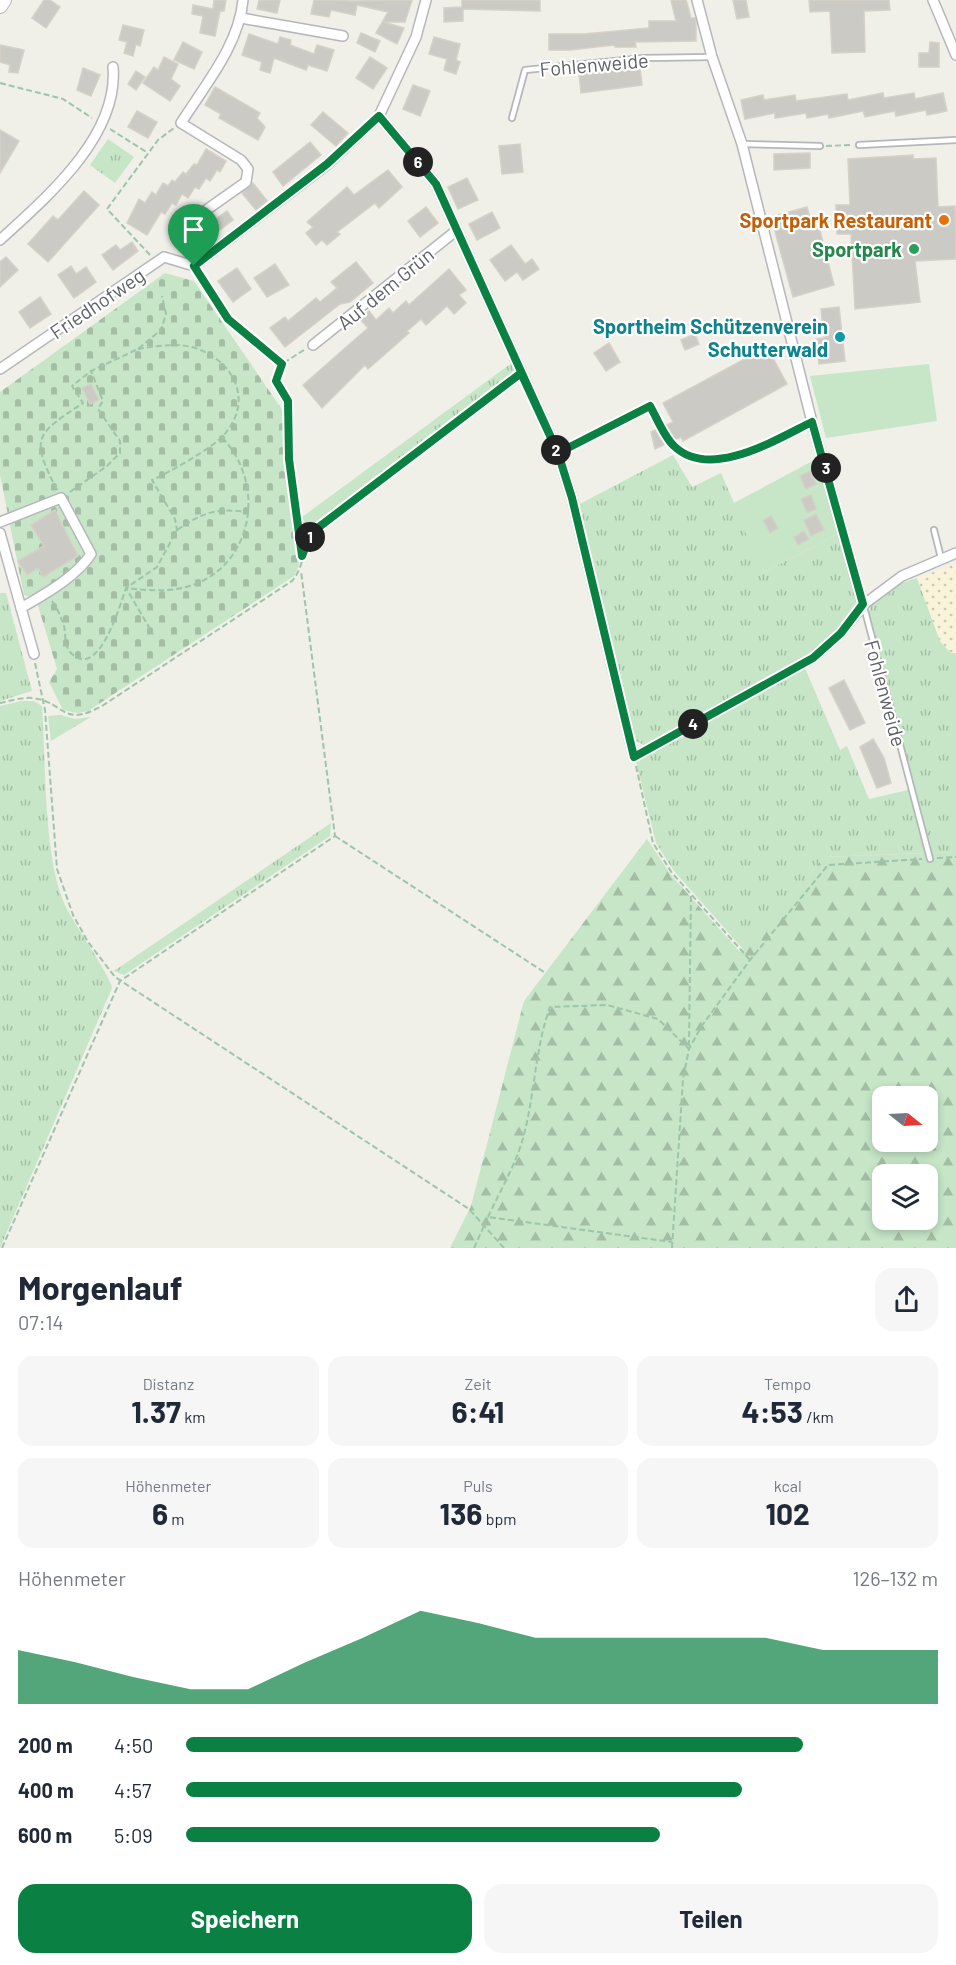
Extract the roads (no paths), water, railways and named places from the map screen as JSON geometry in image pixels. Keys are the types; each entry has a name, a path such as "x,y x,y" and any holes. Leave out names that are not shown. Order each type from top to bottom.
{"street":[{"path":"0,6 4,0"},
{"path":"175,232 246,182 248,169 241,160 181,123 231,44 241,18 243,0"},
{"path":"426,0 416,37 379,116 436,184 558,453 572,498 634,757 813,658 841,633 863,604 902,576 956,553"},
{"name":"Fohlenweide","path":"697,0 712,57 742,144 812,422 863,604"},
{"path":"933,0 956,55"},
{"path":"241,18 343,36"},
{"path":"0,240 56,187 86,150 101,124 115,83 113,67"},
{"name":"Friedhofweg","path":"0,369 164,257 194,266 327,164 379,116"},
{"name":"Auf dem Grün","path":"313,345 457,230"},
{"path":"0,522 61,498 91,554 86,562 47,593 21,608"},
{"path":"0,533 34,654"}],"lane":[{"name":"Fohlenweide","path":"512,118 525,70 644,58 712,57"},
{"path":"859,145 956,140"},
{"path":"742,144 819,146"},
{"path":"934,530 941,558"},
{"name":"Fohlenweide","path":"863,604 930,859"}],"place":[{"name":"Sportpark Restaurant","path":"944,220"},
{"name":"Sportpark","path":"914,249"},
{"name":"Sportheim Schützenverein Schutterwald","path":"840,337"}]}
